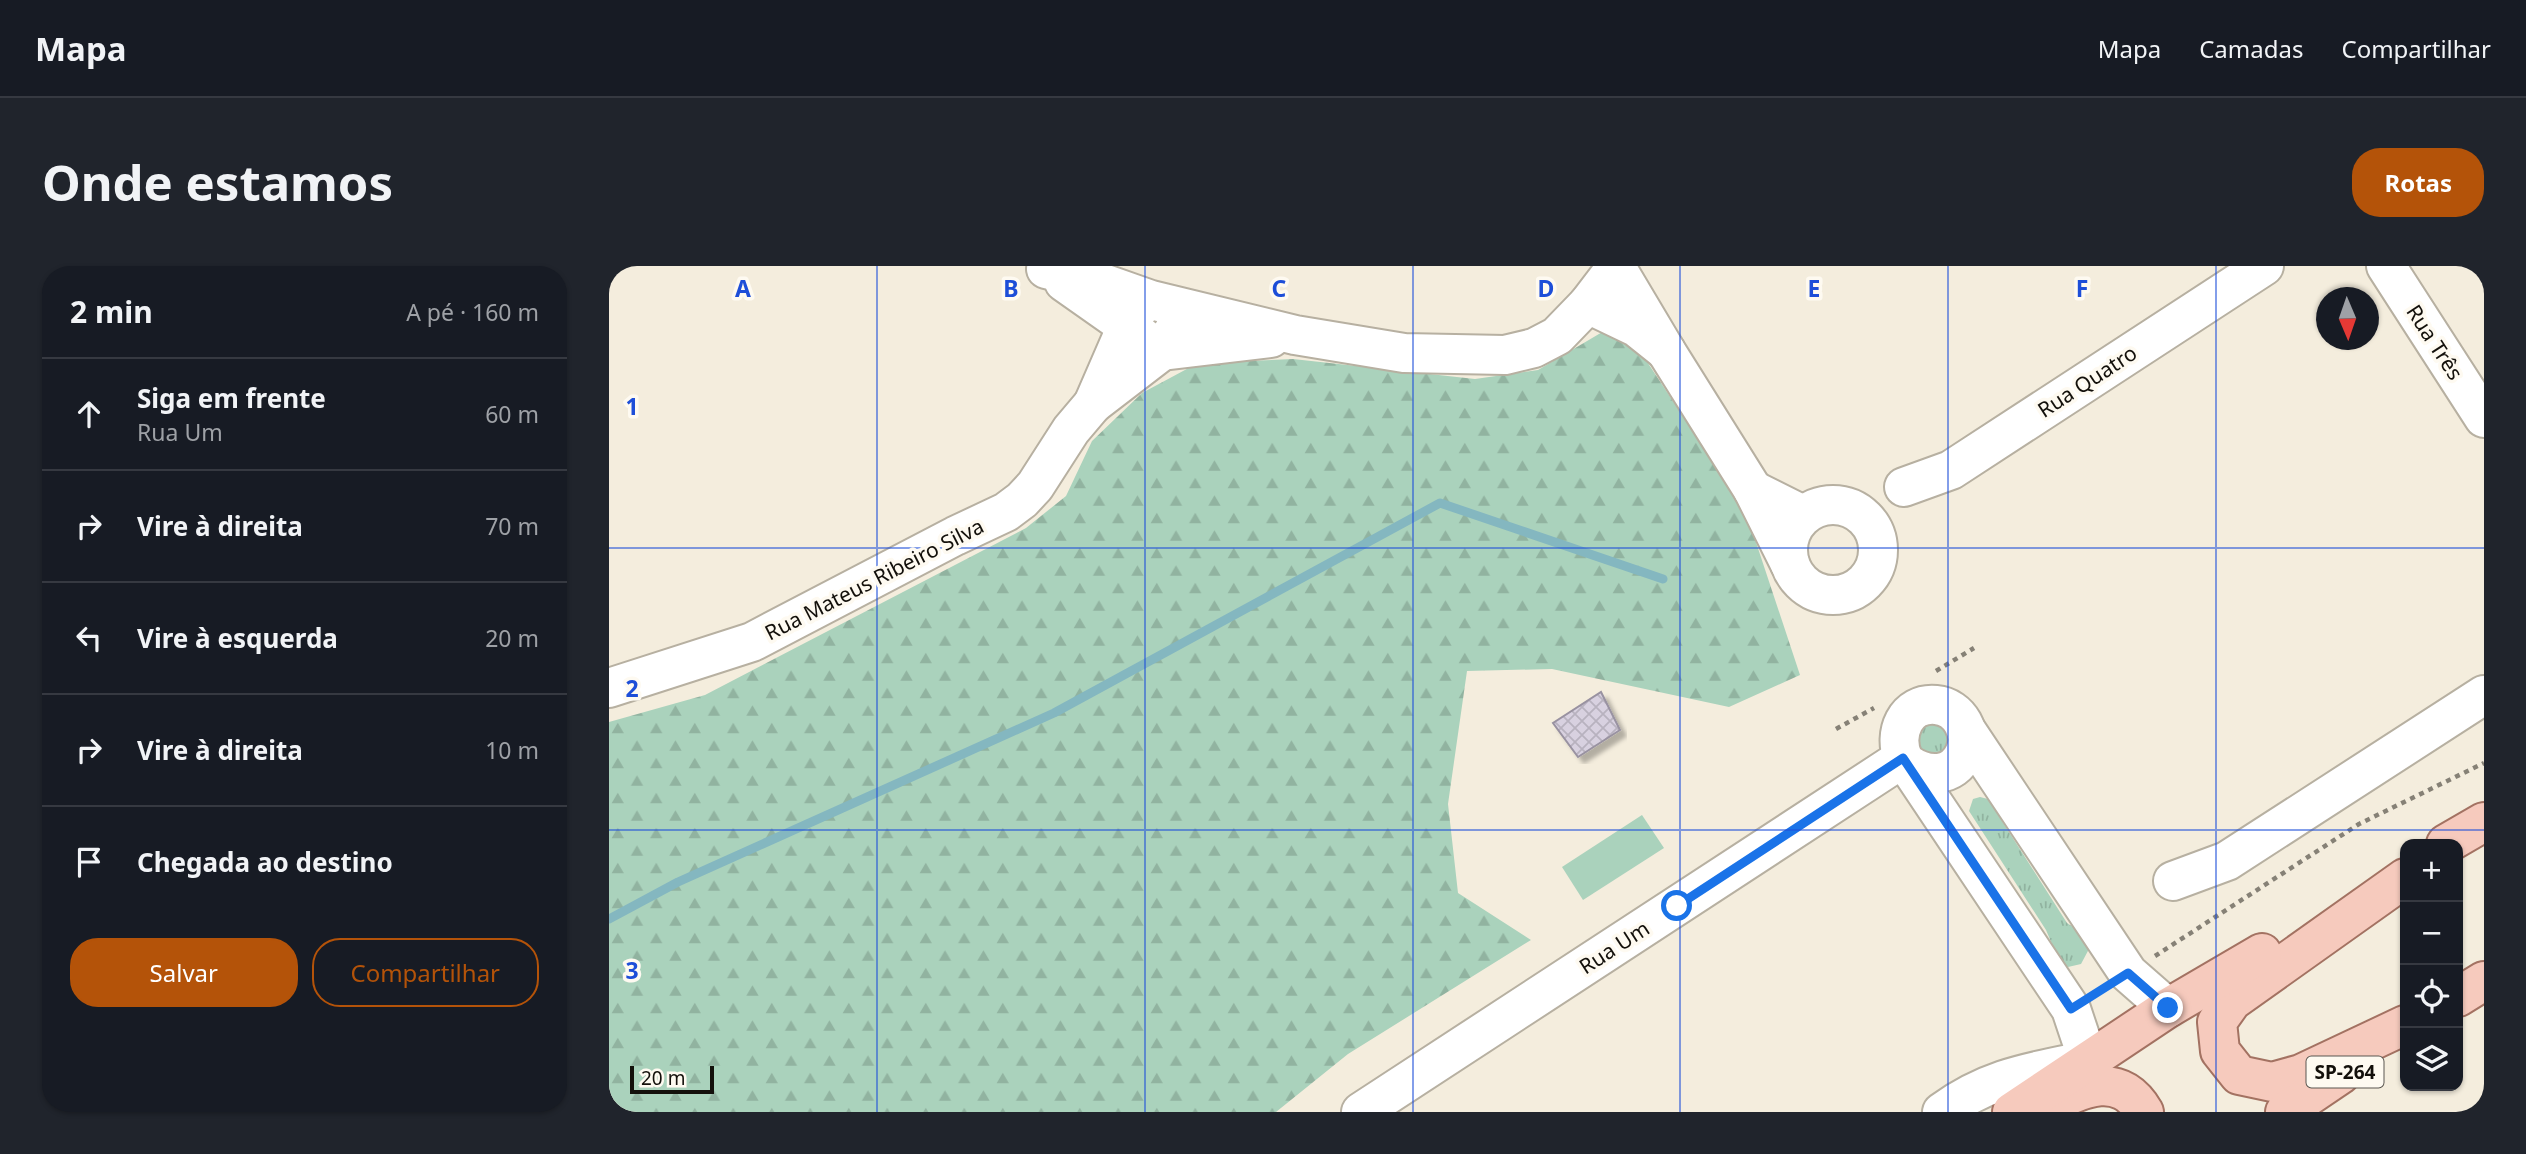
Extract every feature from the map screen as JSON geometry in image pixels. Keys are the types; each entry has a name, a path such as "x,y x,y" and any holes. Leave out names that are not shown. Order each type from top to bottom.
{"main road":[{"path":"2455,839 2484,822"},
{"path":"2459,839 2484,822"},
{"path":"2012,1112 2168,1008 2400,871"},
{"path":"2400,882 2232,1001 2217,1022 2220,1051 2239,1075 2272,1082 2301,1074 2400,1027"},
{"path":"2463,994 2484,981"},
{"name":"SP-264","path":"2285,1112 2400,1034"},
{"path":"2036,1112 2077,1090 2105,1086 2133,1096 2144,1112"}],"street":[{"name":"Rua Quatro","path":"1817,510 1904,487 1951,470 2264,266"},
{"name":"Rua Três","path":"2386,266 2484,418"},
{"path":"1044,267 1100,274 1150,311 1162,351 1295,335"},
{"path":"1044,267 1150,311 1403,353 1505,355 1534,348 1557,335 1588,304 1616,267 1753,490 1796,576 1805,586 1830,595 1844,593 1867,580 1875,567 1877,538 1871,525 1854,509 1817,510 1753,490"},
{"path":"1588,304 1636,327 1666,351"},
{"name":"Rua Mateus Ribeiro Silva","path":"609,688 752,642 1006,512 1035,486 1071,430 1093,404 1150,311"},
{"name":"Rua Mateus Ribeiro Silva","path":"1093,404 1162,351"},
{"name":"Rua Quatro","path":"1871,525 1904,487"},
{"path":"1790,564 1789,538 1794,525 1817,510"},
{"path":"2173,881 2227,861 2484,695"},
{"path":"1942,1112 1975,1091 2003,1078 2088,1060 2071,1009 1905,761 1898,739 1901,725 1909,714 1922,707 1936,705 1949,709 1960,719 2128,973 2168,1008"},
{"path":"1905,761 1919,772 1932,774 1956,766 1967,743 1966,730"},
{"name":"Rua Um","path":"1361,1112 1905,761"}],"path":[{"path":"2128,973 2359,824 2484,763"}],"green space":[{"path":"1604,331 1638,348 1746,512 1800,675 1729,707 1552,669 1467,671 1448,804 1458,893 1531,940 1348,1054 1276,1112 609,1112 609,722 705,695 1026,528 1066,496 1092,441 1142,393 1198,363 1293,359 1475,379 1538,370"},
{"path":"1933,724 1939,725 1947,733 1947,745 1939,753 1933,754 1927,753 1919,745 1918,739 1919,733 1927,725"},
{"path":"1973,799 1988,799 2067,923 2079,931 2089,949 2081,964 2068,967 2060,963 2046,930 1969,811"},
{"path":"1642,815 1664,848 1583,900 1562,867"}],"building":[{"path":"1601,692 1620,730 1578,757 1553,723"}],"waterway":[{"path":"609,919 678,882 1054,713 1440,503 1663,579"}],"route":[{"path":"1677,906 1903,758 2071,1009 2128,973 2168,1008"}]}
